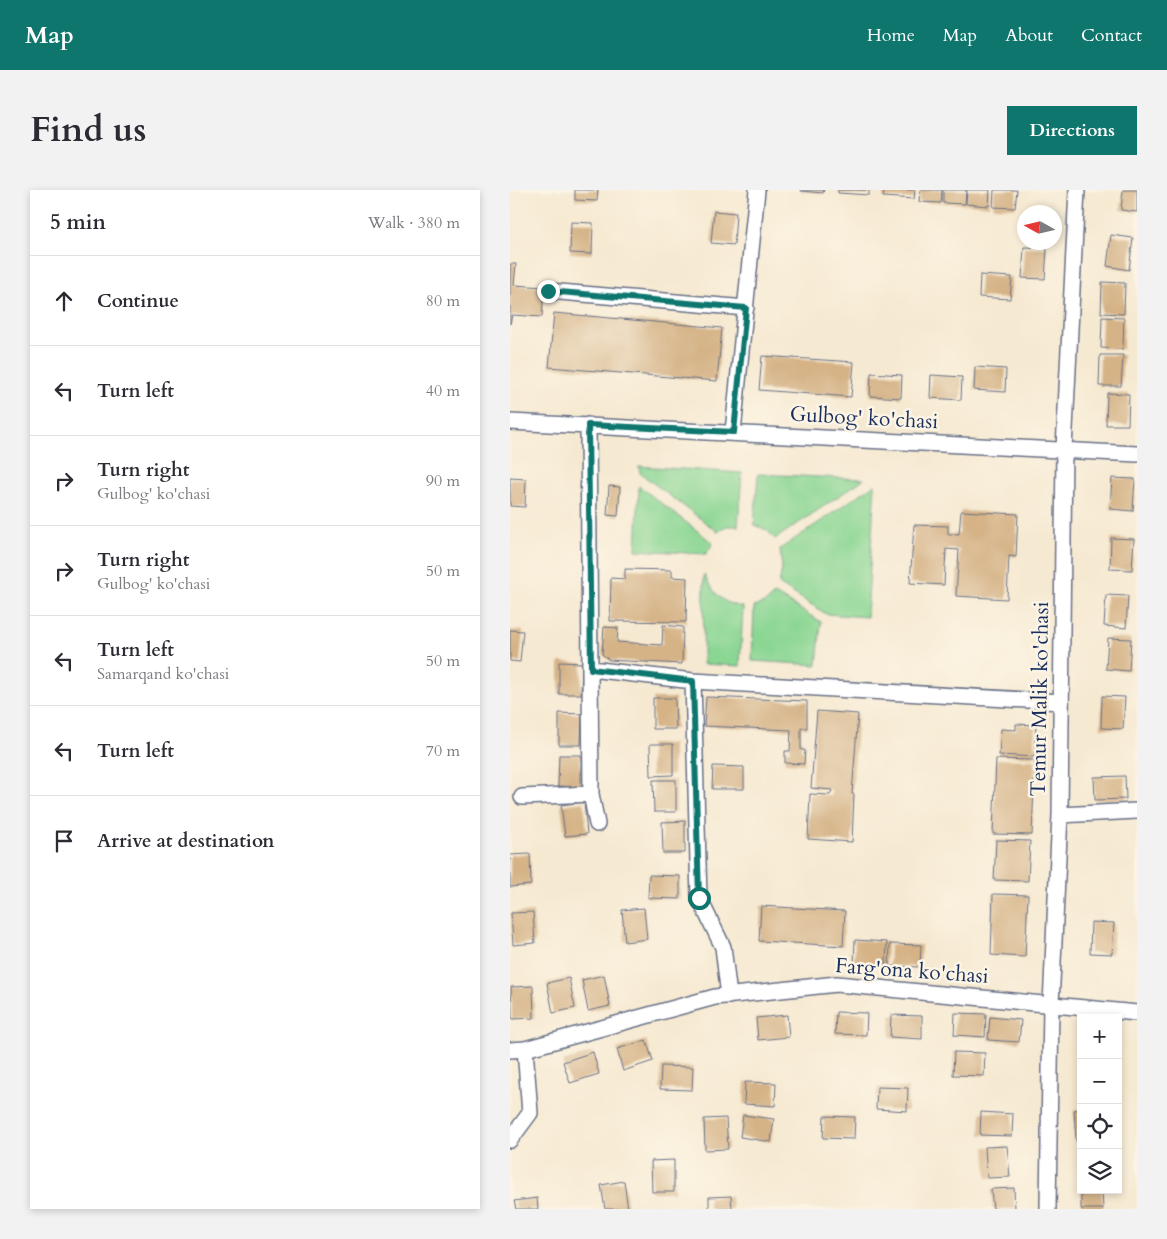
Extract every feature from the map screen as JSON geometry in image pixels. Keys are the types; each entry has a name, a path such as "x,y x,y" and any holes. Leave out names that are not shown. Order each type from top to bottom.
{"street":[{"path":"734,432 758,190"},
{"name":"Temur Malik ko'chasi","path":"1048,1209 1051,1004 1060,815 1064,449 1077,190"},
{"path":"548,291 746,308"},
{"name":"Gulbog' ko'chasi","path":"510,422 1137,454"},
{"path":"588,425 591,794 597,824"},
{"path":"591,669 693,681 1061,702"},
{"path":"693,681 699,898 723,947 729,996"},
{"path":"522,797 591,794"},
{"path":"1060,815 1137,811"},
{"name":"Farg'ona ko'chasi","path":"518,1050 715,997 837,984 1137,1013"},
{"path":"510,1140 530,1113 518,1050"}],"green space":[{"path":"639,466 742,473 738,526 726,526 718,532 640,473"},
{"path":"758,474 864,479 775,539 767,530 754,525"},
{"path":"875,484 867,617 826,614 779,584 782,568 780,549"},
{"path":"639,486 713,543 706,554 636,550"},
{"path":"704,574 714,592 723,600 743,607 740,666 703,664"},
{"path":"775,594 821,622 817,665 752,661 754,607 766,602"}],"building":[{"path":"575,190 598,190 597,201 575,200"},
{"path":"801,190 824,190 823,193"},
{"path":"838,190 869,190 869,195 838,193"},
{"path":"884,190 915,190 914,199 883,197"},
{"path":"920,190 942,190 941,203 919,202"},
{"path":"943,190 966,190 965,204 943,203"},
{"path":"967,190 990,190 989,206 966,204"},
{"path":"994,190 1017,190 1015,208 993,207"},
{"path":"1123,190 1137,190 1137,212 1121,210"},
{"path":"714,211 736,213 734,245 711,243"},
{"path":"571,222 593,223 592,254 570,253"},
{"path":"1111,235 1133,238 1129,270 1107,266"},
{"path":"1024,250 1047,250 1045,279 1022,278"},
{"path":"510,264 516,264 514,285 544,287 542,317 512,315 510,324"},
{"path":"980,275 1012,277 1010,299 979,297"},
{"path":"1102,282 1125,283 1124,314 1101,313"},
{"path":"554,313 722,328 717,381 549,367"},
{"path":"1102,317 1124,318 1123,349 1101,348"},
{"path":"1100,355 1123,355 1121,386 1099,386"},
{"path":"762,356 854,362 851,397 759,390"},
{"path":"975,367 1006,369 1005,392 974,390"},
{"path":"871,373 902,375 901,398 870,396"},
{"path":"931,375 962,377 961,400 930,398"},
{"path":"1107,393 1129,394 1128,425 1106,425"},
{"path":"510,478 526,479 525,507 510,506"},
{"path":"1112,478 1135,479 1133,511 1110,509"},
{"path":"609,486 620,487 618,516 607,515"},
{"path":"961,511 1018,514 1016,557 1009,556 1007,599 956,596 959,550 946,549 944,585 910,583 914,525 948,526 948,534 959,534"},
{"path":"1111,538 1134,539 1132,570 1110,569"},
{"path":"625,569 672,570 672,577 687,578 686,622 610,621 611,578 625,579"},
{"path":"1106,595 1128,596 1126,628 1104,626"},
{"path":"663,625 683,627 682,664 609,660 602,654 604,627 618,628 617,642 662,645"},
{"path":"510,630 523,631 520,662 510,661"},
{"path":"1108,638 1131,639 1129,671 1106,669"},
{"path":"559,662 582,663 581,694 559,694"},
{"path":"1102,696 1125,697 1123,729 1101,728"},
{"path":"706,697 807,701 807,728 801,728 801,750 805,750 804,764 785,763 785,751 790,751 791,730 704,726"},
{"path":"653,698 675,698 676,729 653,729"},
{"path":"817,711 858,714 852,794 854,794 852,842 808,839 810,794 830,795 832,790 811,788"},
{"path":"559,713 582,714 581,745 559,745"},
{"path":"1016,724 1036,725 1034,757 999,755 1001,729 1016,730"},
{"path":"650,744 673,744 673,775 651,776"},
{"path":"559,755 581,755 581,787 558,786"},
{"path":"996,759 1035,760 1032,835 993,834"},
{"path":"713,766 744,767 744,789 712,789"},
{"path":"1125,776 1126,799 1095,800 1094,777"},
{"path":"653,780 676,780 676,812 654,812"},
{"path":"584,802 587,834 565,836 561,805"},
{"path":"685,821 685,853 663,853 662,822"},
{"path":"996,840 1030,841 1028,881 994,880"},
{"path":"530,854 531,885 510,887 510,855"},
{"path":"649,875 680,876 680,899 648,898"},
{"path":"993,894 1028,895 1025,957 991,955"},
{"path":"761,906 845,911 843,946 759,941"},
{"path":"644,908 647,939 625,942 622,910"},
{"path":"533,912 535,943 513,945 511,913"},
{"path":"1091,922 1114,923 1112,954 1090,953"},
{"path":"855,940 887,942 886,964 854,963"},
{"path":"890,944 921,945 920,967 889,966"},
{"path":"604,975 610,1006 588,1011 582,980"},
{"path":"569,978 575,1008 553,1013 547,983"},
{"path":"533,986 534,1018 512,1019 511,987"},
{"path":"836,1012 867,1013 866,1035 835,1034"},
{"path":"955,1013 986,1014 985,1037 954,1035"},
{"path":"787,1015 789,1037 758,1040 756,1018"},
{"path":"891,1015 922,1016 922,1039 890,1037"},
{"path":"990,1017 1021,1020 1019,1042 988,1040"},
{"path":"646,1040 653,1061 623,1071 617,1049"},
{"path":"593,1052 599,1074 570,1083 563,1062"},
{"path":"954,1052 985,1053 984,1076 953,1075"},
{"path":"661,1066 693,1067 692,1090 660,1089"},
{"path":"745,1082 776,1083 775,1106 744,1104"},
{"path":"877,1087 908,1088 907,1111 876,1109"},
{"path":"1074,1110 1077,1110 1077,1141 1076,1141"},
{"path":"981,1112 1013,1114 1012,1136 980,1135"},
{"path":"743,1115 774,1119 771,1142 740,1137"},
{"path":"824,1116 855,1117 854,1139 823,1138"},
{"path":"726,1118 728,1149 705,1150 704,1119"},
{"path":"1007,1146 1010,1177 987,1178 985,1147"},
{"path":"674,1160 674,1192 652,1192 651,1161"},
{"path":"624,1181 628,1209 605,1209 601,1185"},
{"path":"1014,1188 1015,1209 993,1209 991,1189"},
{"path":"1081,1194 1102,1194 1103,1209 1081,1209"},
{"path":"731,1196 732,1209 709,1209 709,1197"},
{"path":"537,1198 538,1209 516,1209 514,1201"}],"route":[{"path":"548,291 746,308 734,432 588,425 591,669 693,681 699,898"}]}
